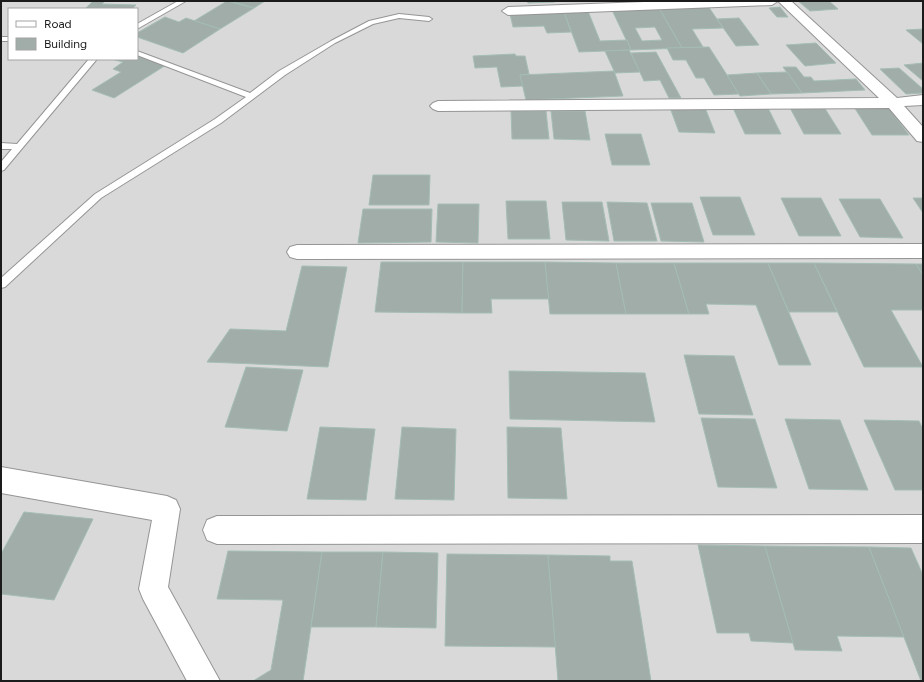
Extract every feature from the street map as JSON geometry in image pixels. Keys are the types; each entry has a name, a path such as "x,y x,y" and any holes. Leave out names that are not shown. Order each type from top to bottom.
{"street":[{"path":"508,11 772,1"},
{"path":"784,1 893,103 923,137"},
{"path":"438,106 651,103 893,103 923,100"},
{"path":"297,252 923,251"},
{"path":"1,480 167,509 153,589 204,681"},
{"path":"217,530 923,529"}],"lane":[{"path":"138,26 183,1"},
{"path":"1,284 98,196 218,121 282,73 333,42 371,22 399,16 429,18"},
{"path":"138,53 252,96"},
{"path":"1,168 92,60"},
{"path":"1,146 19,147"}],"shaded area":[{"path":"1,1 923,1 923,681 1,681"}],"building":[{"path":"93,1 105,1 102,4 136,5 133,8 86,8"},
{"path":"227,1 254,8 220,29 194,21"},
{"path":"230,1 265,1 254,8"},
{"path":"527,1 555,1 555,2 528,3"},
{"path":"798,1 829,1 838,9 810,11"},
{"path":"708,6 723,28 692,29 703,47 682,48 659,8"},
{"path":"780,7 788,17 777,17 769,8"},
{"path":"659,8 682,48 631,50 612,10","holes":["655,27 662,40 642,41 635,28"]},
{"path":"588,11 600,41 627,40 631,50 579,52 564,12"},
{"path":"564,12 571,32 547,33 544,26 513,27 510,14"},
{"path":"165,17 179,22 186,18 220,29 183,53 138,37 138,32"},
{"path":"739,18 759,45 736,46 717,19"},
{"path":"923,29 923,44 906,30"},
{"path":"816,43 836,63 805,66 786,45"},
{"path":"709,47 739,94 714,95 704,78 696,78 686,60 673,60 667,48"},
{"path":"629,50 640,72 615,73 605,51"},
{"path":"656,52 681,98 669,98 660,80 644,81 631,53"},
{"path":"515,54 516,56 525,56 529,74 520,75 523,86 501,87 497,67 475,68 473,56"},
{"path":"138,55 166,65 114,98 92,90 121,72 113,69 123,62 115,60 138,60"},
{"path":"923,63 923,81 904,65"},
{"path":"783,67 796,67 804,77 811,77 814,81 856,79 865,90 802,93"},
{"path":"899,68 923,89 923,93 906,94 880,69"},
{"path":"614,71 623,96 526,100 520,75"},
{"path":"787,72 802,93 771,94 757,73"},
{"path":"757,73 771,94 740,96 727,75"},
{"path":"669,105 704,105 715,133 679,132"},
{"path":"732,106 767,106 781,134 745,134"},
{"path":"789,106 824,107 841,134 804,134"},
{"path":"854,107 888,107 909,135 872,135"},
{"path":"511,111 546,111 549,139 512,139"},
{"path":"551,111 585,111 590,140 554,139"},
{"path":"605,134 641,134 650,165 612,165"},
{"path":"373,175 430,175 429,205 369,205"},
{"path":"700,197 740,197 755,235 713,235"},
{"path":"781,198 821,198 841,236 799,236"},
{"path":"913,198 923,198 923,213"},
{"path":"839,199 880,199 903,238 860,237"},
{"path":"506,201 546,201 550,239 508,239"},
{"path":"562,202 602,202 609,241 566,240"},
{"path":"607,202 647,203 657,241 614,241"},
{"path":"651,203 692,203 704,242 661,241"},
{"path":"438,204 479,204 478,243 436,242"},
{"path":"363,209 432,209 431,242 358,243"},
{"path":"381,262 463,262 462,313 375,312"},
{"path":"463,262 545,262 549,299 491,299 492,313 462,313"},
{"path":"545,262 616,263 626,314 550,314"},
{"path":"616,263 674,263 689,314 626,314"},
{"path":"674,263 768,263 811,365 779,365 756,305 706,304 709,314 689,314"},
{"path":"768,263 814,263 837,312 789,312"},
{"path":"814,263 916,264 923,275 923,310 891,310 923,367 864,367"},
{"path":"916,264 923,264 923,275"},
{"path":"302,266 347,267 328,367 207,362 230,329 286,331"},
{"path":"684,355 734,356 753,415 699,414"},
{"path":"246,367 303,370 287,431 225,427"},
{"path":"509,371 645,373 655,422 510,419"},
{"path":"701,418 755,419 777,488 718,487"},
{"path":"785,419 840,420 868,490 809,489"},
{"path":"864,420 919,421 923,429 923,490 895,490"},
{"path":"320,427 375,429 366,500 307,499"},
{"path":"402,427 456,429 454,500 395,499"},
{"path":"507,427 561,428 567,499 508,498"},
{"path":"24,512 93,519 54,600 1,594 1,554"},
{"path":"698,545 765,546 793,643 751,641 749,633 717,633"},
{"path":"765,546 869,547 904,637 837,636 842,651 795,650"},
{"path":"869,547 911,548 923,575 923,681 921,681"},
{"path":"228,551 322,552 303,681 253,681 271,670 283,600 217,599"},
{"path":"322,552 383,552 376,627 311,627"},
{"path":"383,552 438,553 436,628 376,627"},
{"path":"447,554 548,555 556,647 445,646"},
{"path":"548,555 610,556 610,561 632,561 651,681 558,681"}]}
